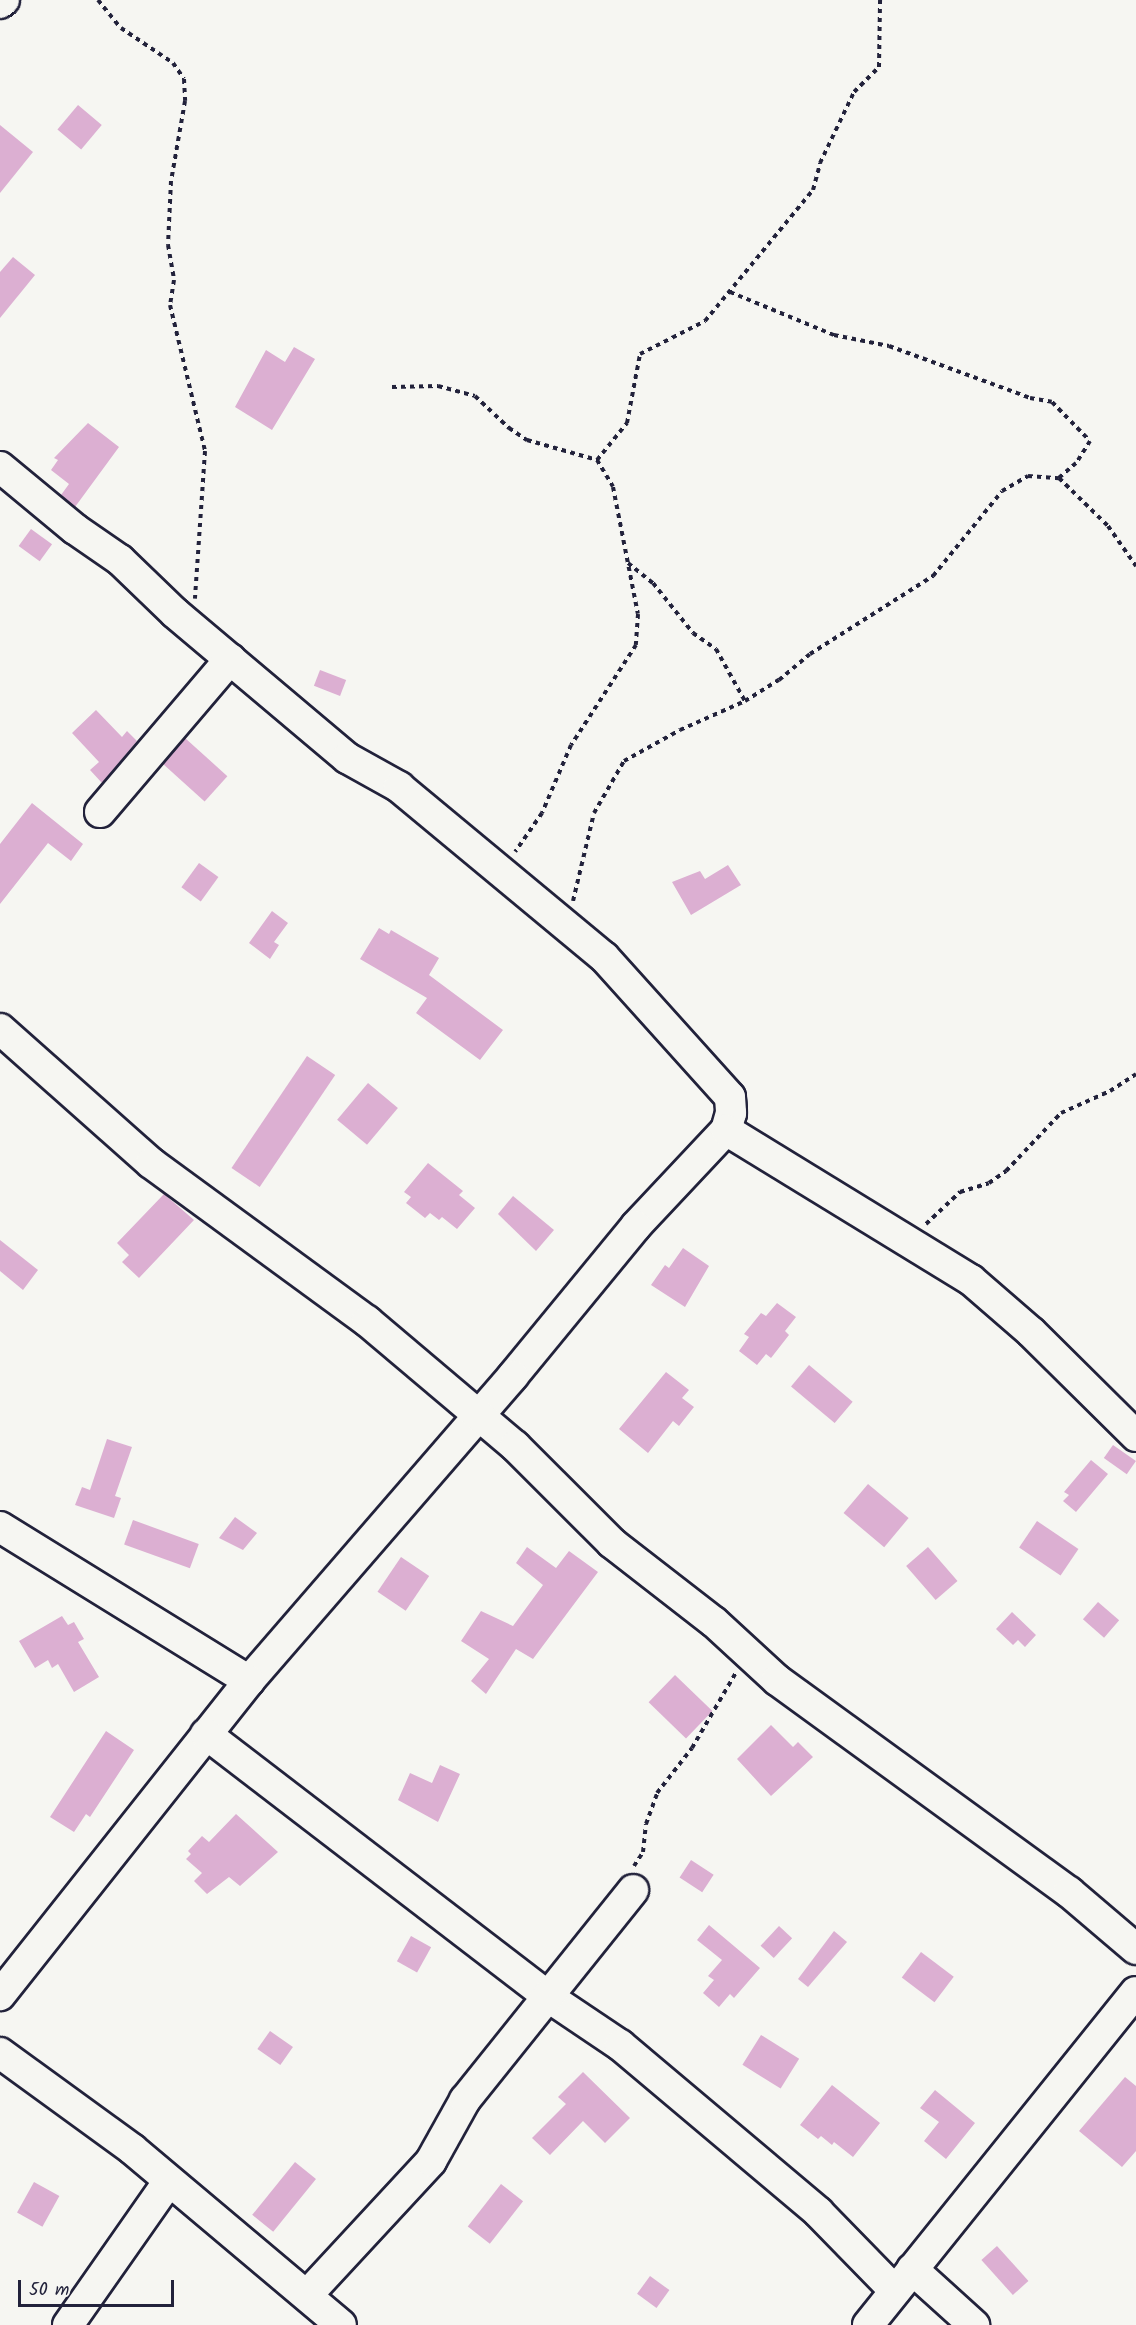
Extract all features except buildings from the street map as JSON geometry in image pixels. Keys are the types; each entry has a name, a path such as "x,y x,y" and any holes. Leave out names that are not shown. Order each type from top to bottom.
{"street":[{"path":"0,3 4,0"},
{"path":"0,467 75,529 120,560 198,633 347,758 399,787 506,872 604,957 730,1097 726,1130 636,1226 476,1417 249,1681 0,1995"},
{"path":"100,812 230,658"},
{"path":"0,1029 151,1163 367,1321 476,1417 515,1446 612,1543 714,1622 777,1680 1069,1892 1136,1949"},
{"path":"726,1130 971,1280 1031,1332 1136,1436"},
{"path":"0,1527 249,1681"},
{"path":"206,1734 547,1996 620,2045 739,2143 818,2212 903,2280 974,2325"},
{"path":"308,2294 431,2160 465,2100 633,1890"},
{"path":"868,2325 1136,1992"},
{"path":"0,2053 169,2181 308,2294 341,2325"},
{"path":"68,2325 169,2181"}],"path":[{"path":"98,0 121,28 173,63 184,79 185,101 171,181 168,245 174,280 170,305 205,451 195,589 198,633"},
{"path":"597,460 627,423 640,354 705,321 813,190 820,163 854,92 879,67 880,0"},
{"path":"567,925 594,813 624,761 680,730 745,701 779,680 810,654 933,576 1002,490 1028,476 1059,478 1071,469 1090,441 1052,402 1030,398 889,346 834,335 730,292"},
{"path":"392,387 438,386 475,396 509,428 527,440 597,460 608,472 613,487 638,614 636,645 571,746 542,813 519,842 506,872"},
{"path":"1059,478 1108,526 1136,566"},
{"path":"628,563 653,583 693,633 716,649 745,701"},
{"path":"906,1239 937,1216 960,1192 988,1183 1006,1171 1061,1113 1110,1091 1136,1074"},
{"path":"633,1890 632,1870 643,1852 646,1824 657,1793 692,1748 747,1653"}]}
